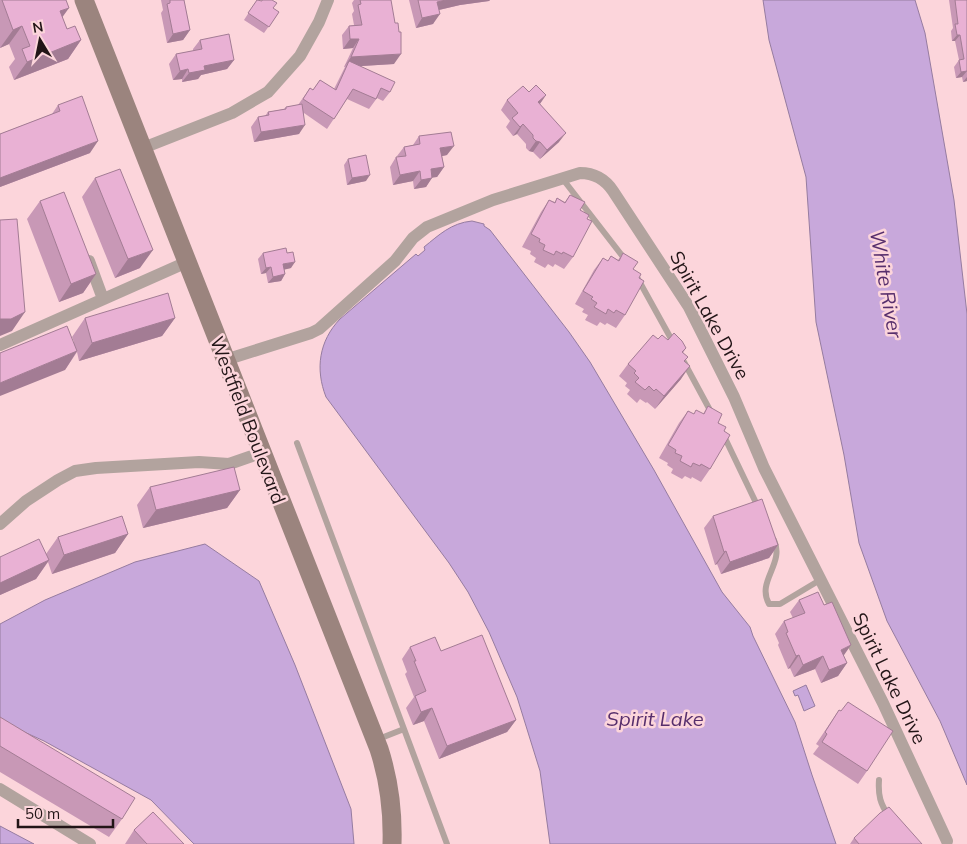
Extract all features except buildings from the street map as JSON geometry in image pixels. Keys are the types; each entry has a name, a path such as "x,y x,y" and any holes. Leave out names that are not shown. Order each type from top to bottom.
{"street":[{"name":"Westfield Boulevard","path":"84,0 375,740 388,784 392,809 392,844"},
{"path":"143,148 232,113 268,92 300,56 319,22 328,0"},
{"name":"Spirit Lake Drive","path":"225,360 319,329 395,260 413,238 427,227 493,200 562,178 586,173 604,181 613,191 653,250 689,307 734,397 764,468 883,703 947,842"},
{"path":"86,253 103,298"},
{"path":"0,344 187,262"},
{"path":"0,524 26,501 75,471 199,462 229,464 261,452"},
{"path":"0,789 90,844"}],"lane":[{"path":"562,178 634,271 676,347"},
{"path":"680,356 713,415"},
{"path":"718,424 764,519"},
{"path":"297,443 447,844"},
{"path":"772,536 776,545 777,558 765,590 765,597 769,604 780,604 820,580"},
{"path":"375,740 404,729"},
{"path":"879,780 878,794 883,807 894,822"}],"water":[{"name":"White River","path":"763,0 915,0 925,33 954,200 967,314 967,785 940,721 887,621 859,543 844,455 816,322 806,177 769,40"},
{"name":"Spirit Lake","path":"472,221 484,224 490,230 590,362 654,470 722,592 750,627 795,722 836,844 550,844 540,771 517,697 489,632 468,592 449,563 326,397 321,376 320,366 323,346 340,319 416,254 418,256 425,250 424,247 440,234 458,224"},
{"path":"205,544 259,581 295,665 351,809 354,844 194,844 151,800 44,741 0,721 0,624 45,600 135,562"},
{"path":"806,685 815,706 804,711 798,695 795,696 793,691"},
{"path":"0,826 34,844 0,844"}]}
